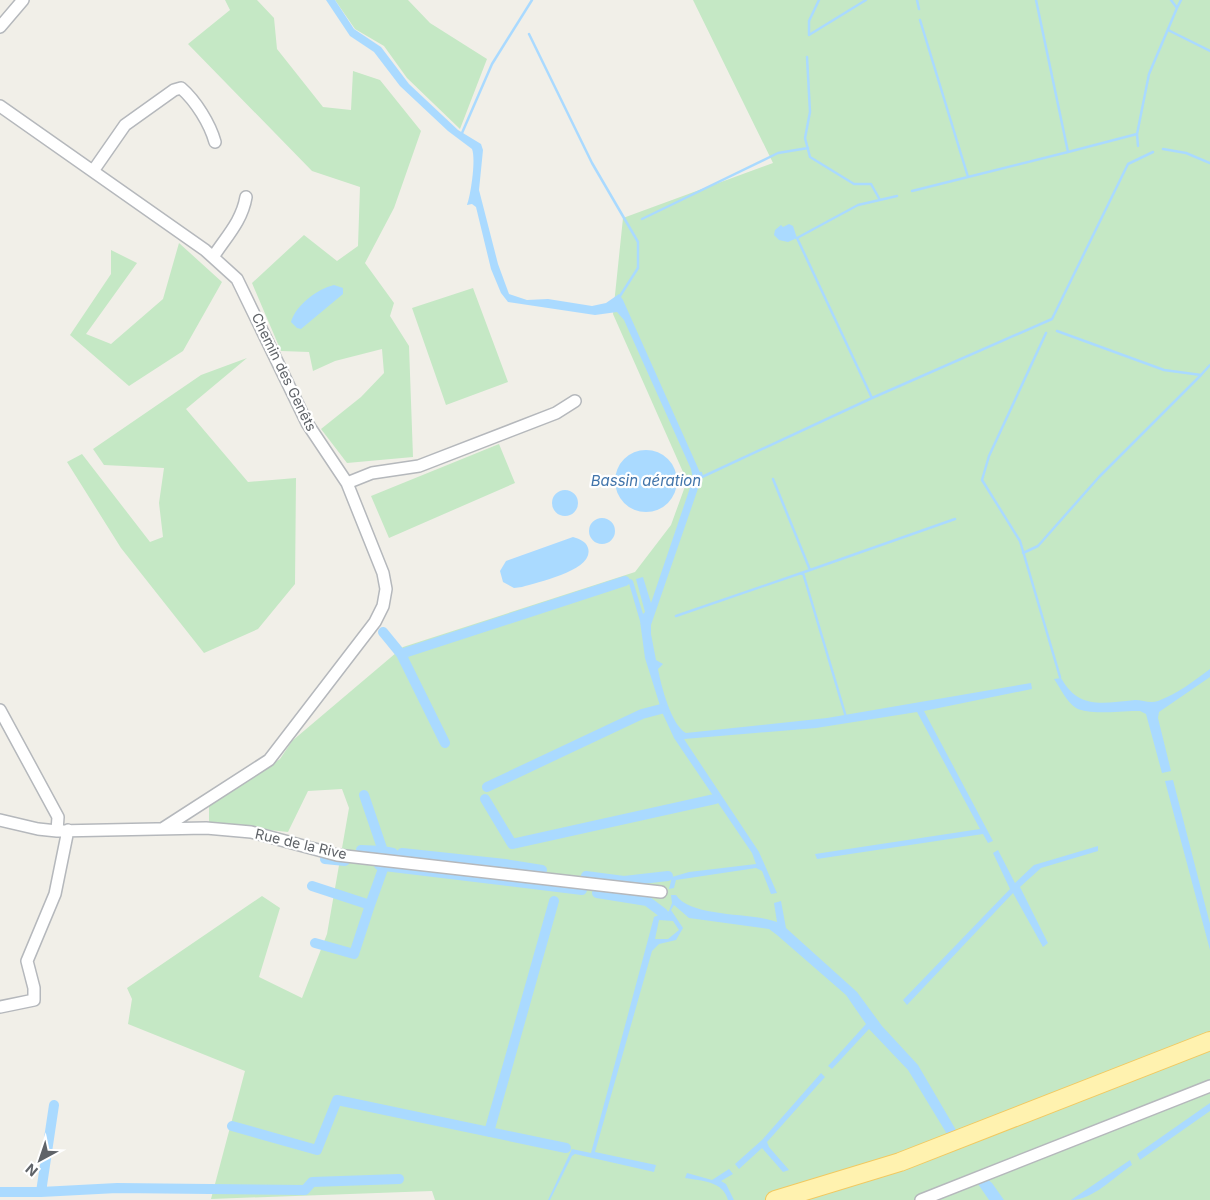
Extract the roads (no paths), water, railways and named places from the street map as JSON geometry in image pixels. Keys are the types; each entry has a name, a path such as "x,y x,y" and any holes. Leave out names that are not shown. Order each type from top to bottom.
{"main road":[{"path":"775,1200 900,1162 1210,1041"}],"street":[{"path":"2,21 24,0"},
{"path":"93,171 125,125 174,90 181,88 207,124 215,142"},
{"name":"Chemin des Genêts","path":"0,106 213,257 242,286 307,423 347,483 383,572 386,589 383,606 375,622 270,760 162,829"},
{"path":"213,257 232,231 244,210 246,197"},
{"path":"347,483 372,473 419,466 556,413 574,401"},
{"path":"0,710 58,817 62,830 55,894 27,961 34,988 34,1000 0,1007"},
{"name":"Rue de la Rive","path":"0,820 38,830 206,828 252,832 337,854 661,892"},
{"path":"921,1200 1210,1086"}],"water":[{"path":"326,0 335,0 354,29 381,47 409,84 458,130 481,144 483,150 479,190 498,264 509,294 527,300 548,299 592,306 606,303 619,294 623,300 702,477 651,625 656,660 663,664 658,669 664,694 671,713 681,729 686,733 827,718 1031,683 1032,689 924,711 993,841 988,843 983,834 817,859 815,854 980,829 917,712 816,728 684,739 759,852 777,893 771,894 762,871 756,868 676,880 674,888 669,889 672,877 689,872 756,864 752,853 674,738 662,712 645,658 640,621 628,580 631,579 633,581 643,614 645,612 636,579 643,577 651,603 693,479 691,469 624,320 617,312 595,315 508,302 501,293 491,269 476,207 472,204 467,205 472,177 472,149 448,131 400,86 374,52 350,36"},
{"path":"789,224 793,226 797,238 788,242 779,240 774,235 775,230 781,225 783,227"},
{"path":"334,285 343,288 343,294 301,329 291,322 302,304 314,294"},
{"name":"Bassin aération","path":"646,450 658,453 668,459 674,469 677,481 674,493 668,503 658,509 646,512 634,509 624,503 618,493 615,481 618,469 624,459 634,453"},
{"path":"565,490 574,494 578,503 574,512 565,516 556,512 552,503 556,494"},
{"path":"602,518 611,522 615,531 611,540 602,544 593,540 589,531 593,522"},
{"path":"573,537 584,542 588,548 588,556 583,563 574,569 522,587 514,588 503,582 500,571 506,561"},
{"path":"1210,669 1210,677 1159,712 1158,718 1171,771 1162,773 1146,714 1140,711 1090,712 1076,708 1066,698 1054,679 1061,678 1068,688 1084,700 1102,703 1135,700 1152,702 1179,691"},
{"path":"1173,780 1210,924 1210,950 1165,781"},
{"path":"1098,846 1098,851 1041,868 1020,887 1048,943 1043,947 1013,893 907,1005 903,1000 1010,889 993,853 998,850 1015,883 1034,865"},
{"path":"671,895 676,895 695,908 777,922 774,903 781,901 786,928 857,992 882,1026 918,1065 956,1130 947,1134 908,1070 869,1029 832,1069 828,1066 866,1024 846,995 777,935 769,929 689,918 674,905 671,910 683,928 676,940 659,944 652,951 595,1152 656,1165 654,1172 575,1154 572,1156 550,1200 548,1200 572,1149 591,1153 654,917 669,911 672,903","holes":["659,920 673,921 679,930 668,939 655,939"]},
{"path":"821,1073 825,1077 767,1142 769,1147 789,1170 783,1172 762,1148 739,1169 735,1164 762,1140"},
{"path":"1210,1103 1210,1111 1140,1160 1137,1154"},
{"path":"1130,1160 1132,1165 1103,1187 1087,1196 1071,1200"},
{"path":"729,1169 733,1174 721,1181 726,1184 734,1200 728,1200 722,1189 717,1185 685,1178 687,1173 712,1180"},
{"path":"987,1179 1004,1200 989,1200 978,1184"}],"waterway":[{"path":"462,133 492,64 532,0"},
{"path":"819,0 809,21 809,35 866,0"},
{"path":"917,0 919,9"},
{"path":"920,20 968,177 1068,152 1036,0"},
{"path":"1137,134 1149,74 1177,8 1171,0"},
{"path":"1177,8 1181,0"},
{"path":"1168,30 1210,51"},
{"path":"529,34 592,163 638,242 638,268 620,296"},
{"path":"807,57 810,112 805,138 810,157 854,184 871,184 880,200"},
{"path":"1068,152 1137,134 1138,146"},
{"path":"642,219 778,153 808,148"},
{"path":"1163,149 1186,153 1210,163"},
{"path":"897,196 858,205 797,238 872,398 1052,319 1128,164 1153,152"},
{"path":"912,191 968,177"},
{"path":"1057,331 1164,370 1201,375 1210,365"},
{"path":"1046,333 989,456 982,480 1020,541 1060,677"},
{"path":"1023,553 1038,546 1099,477 1201,375"},
{"path":"701,473 702,477 872,398"},
{"path":"773,479 810,570 955,519"},
{"path":"676,616 810,570"},
{"path":"803,573 846,717"},
{"path":"383,632 401,654 625,581"},
{"path":"401,654 445,743"},
{"path":"487,787 642,714 661,709"},
{"path":"361,850 383,851 364,795"},
{"path":"485,799 512,844 715,799"},
{"path":"383,851 393,853"},
{"path":"402,853 542,870"},
{"path":"325,859 345,861"},
{"path":"370,905 384,866 379,865"},
{"path":"384,866 582,890"},
{"path":"586,876 624,881 668,876"},
{"path":"312,886 370,905 354,954 315,943"},
{"path":"597,893 647,901 663,913"},
{"path":"489,1132 554,901"},
{"path":"232,1126 317,1150 337,1100 566,1148"},
{"path":"54,1105 41,1192 117,1188 305,1190 312,1182 399,1179"},
{"path":"0,1192 41,1192"}]}
